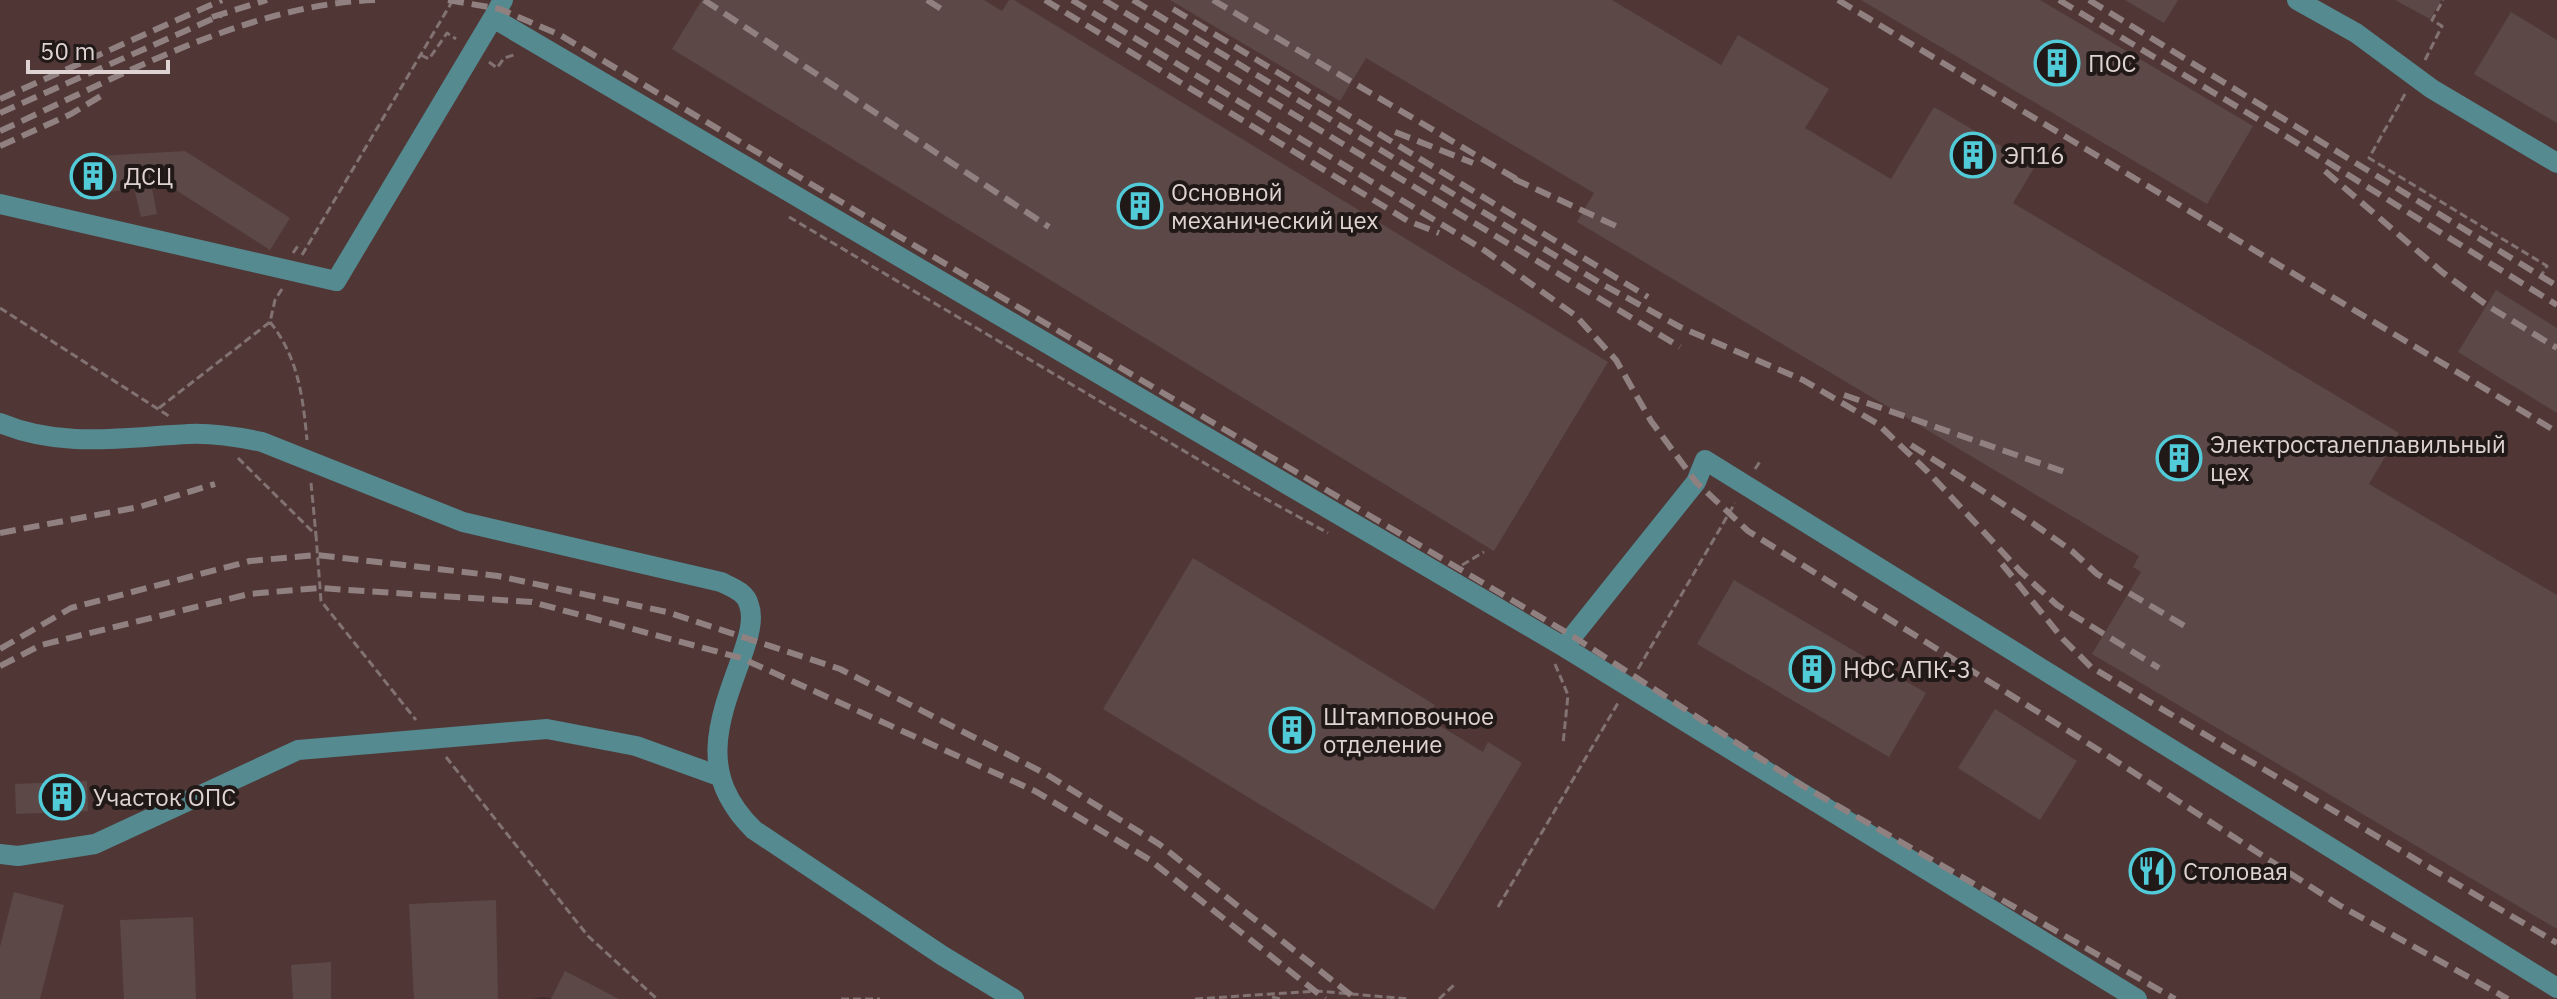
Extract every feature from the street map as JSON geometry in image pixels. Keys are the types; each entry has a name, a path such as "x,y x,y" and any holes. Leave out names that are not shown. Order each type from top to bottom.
{"lane":[{"path":"2297,0 2356,33 2432,89 2557,163"},
{"path":"0,204 336,281 498,9 1564,647 2137,999"},
{"path":"0,423 18,431 87,441 191,434 232,436 262,442 463,522 721,582 740,592 750,605 749,638 720,720 717,745 719,776 734,810 754,830 943,956 1014,999"},
{"path":"1564,647 1696,482 1705,460 2557,988"},
{"path":"0,854 18,856 95,844 298,750 547,729 636,746 719,776"},
{"path":"943,956 990,999"}],"path":[{"path":"301,257 453,0"},
{"path":"2422,66 2442,26 2432,20 2443,0"},
{"path":"421,55 429,59 447,33 458,40"},
{"path":"2407,92 2369,158 2547,266 2541,276 2557,286"},
{"path":"159,408 270,322 275,300 287,280"},
{"path":"270,322 281,336 299,379 316,535"},
{"path":"319,588 321,601 588,936 657,999"},
{"path":"1543,657 1556,665 1568,695 1563,744"},
{"path":"1439,999 1455,984"},
{"path":"1195,999 1317,991 1409,999"},
{"path":"1264,996 1281,999"},
{"path":"841,999 880,999"}],"shaded area":[{"path":"0,0 2557,0 2557,999 0,999"}],"building":[{"name":"Основной механический цех","path":"702,0 984,0 1002,11 1009,0 1014,0 1608,362 1494,551 672,49"},
{"name":"Электросталеплавильный цех","path":"1170,0 1612,0 1721,65 1738,35 1829,89 1805,128 1891,179 1934,107 2035,166 2013,203 2399,433 2369,484 2557,595 2557,929 2092,654 2141,572 2133,567 2139,556 1577,222 1594,193 1366,58 1340,101"},
{"name":"ПОС","path":"1861,0 2040,0 2253,126 2207,204"},
{"path":"2125,0 2178,0 2164,23"},
{"path":"2395,0 2441,0 2430,19"},
{"path":"2511,12 2557,40 2557,123 2474,74"},
{"path":"185,151 290,218 270,250 149,173 157,214 141,217 134,188 80,197 74,161 100,156"},
{"path":"2496,290 2557,328 2557,413 2458,352"},
{"name":"Штамповочное отделение","path":"1193,558 1435,705 1427,718 1483,752 1488,742 1522,763 1434,910 1103,709"},
{"name":"НФС АПК-3","path":"1734,580 1926,693 1889,757 1697,644"},
{"path":"1995,709 2077,761 2040,820 1958,768"},
{"name":"Участок ОПС","path":"87,781 88,811 16,814 15,784"},
{"name":"Столовая","path":"2143,849 2176,870 2162,892 2129,872"},
{"path":"14,892 64,905 40,999 0,999 0,947"},
{"path":"496,900 498,999 414,999 409,904"},
{"path":"193,917 196,999 124,999 120,920"},
{"path":"331,962 331,999 293,999 291,965"},
{"path":"565,971 619,999 551,999"}],"railway":[{"path":"0,99 222,0"},
{"path":"212,17 267,0"},
{"path":"0,131 136,67 232,29 280,14 329,4 377,0"},
{"path":"448,0 500,9 560,35 1574,637 1803,786 2175,999"},
{"path":"704,0 1049,227"},
{"path":"927,0 946,12"},
{"path":"1045,0 1408,221 1439,233"},
{"path":"1072,0 1484,250 1576,316 1616,360 1651,421 1696,482 1748,531 2102,752 2339,905 2508,999"},
{"path":"1104,0 1680,347"},
{"path":"1133,0 1602,284 1680,327 1803,380 1878,424 2057,605 2159,668"},
{"path":"1213,0 1523,183"},
{"path":"1838,0 2557,432"},
{"path":"2059,0 2276,130 2557,305"},
{"path":"2089,0 2557,286"},
{"path":"1173,9 1648,297"},
{"path":"0,113 221,15"},
{"path":"0,146 71,114 101,96"},
{"path":"1395,132 1473,163"},
{"path":"2325,171 2442,272 2488,306 2557,348"},
{"path":"1514,179 1616,226"},
{"path":"1844,395 2065,472"},
{"path":"1911,445 2031,522 2072,551 2097,574 2188,628"},
{"path":"0,533 139,507 215,484"},
{"path":"0,649 71,608 250,561 317,555 498,576 667,612 840,669 1046,774 1159,844 1356,999"},
{"path":"2002,564 2063,639 2091,667 2557,943"},
{"path":"0,666 41,645 249,594 319,588 532,602 741,658 1035,791 1150,860 1325,999"}],"place":[{"name":"ПОС","path":"2057,63"},
{"name":"ЭП16","path":"1973,155"},
{"name":"ДСЦ","path":"93,176"},
{"name":"Основной механический цех","path":"1140,206"},
{"name":"Электросталеплавильный цех","path":"2179,458"},
{"name":"НФС АПК-3","path":"1812,669"},
{"name":"Штамповочное отделение","path":"1292,730"},
{"name":"Участок ОПС","path":"62,797"},
{"name":"Столовая","path":"2152,871"}]}
